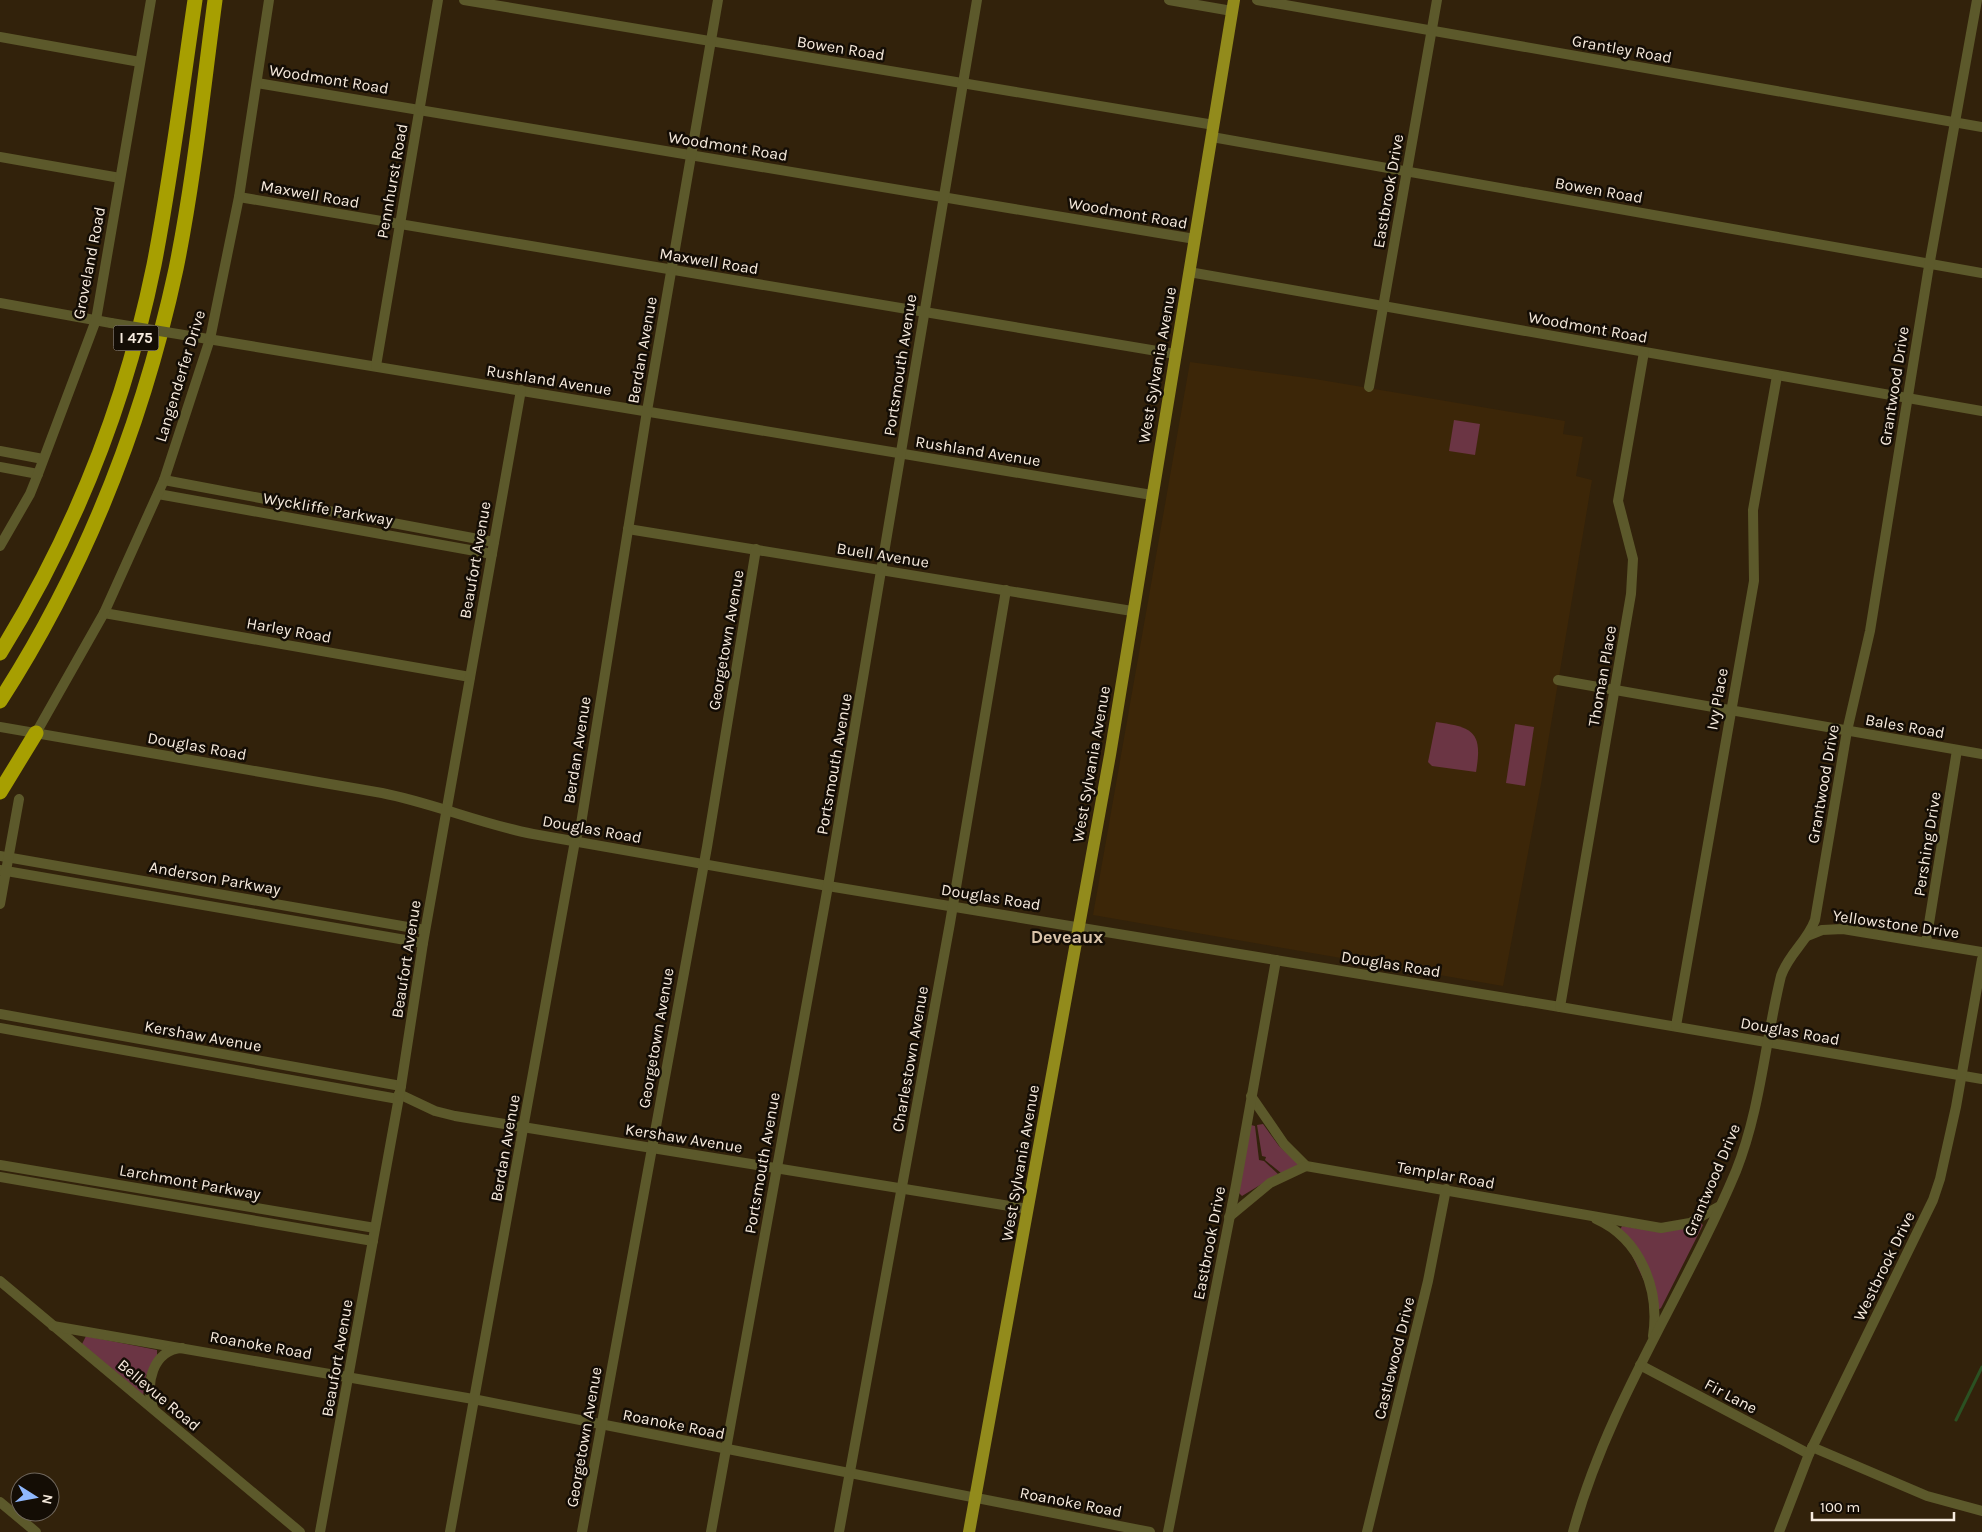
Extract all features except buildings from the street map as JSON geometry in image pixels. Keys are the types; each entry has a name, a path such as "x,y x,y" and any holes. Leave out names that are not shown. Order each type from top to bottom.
{"highway":[{"name":"I 475","path":"0,653 29,603 74,516 121,390 154,266 195,0"},
{"name":"I 475","path":"0,701 46,624 79,560 128,440 164,319 183,228 215,0"},
{"path":"195,152 210,90 222,0"},
{"path":"0,792 30,732"}],"main road":[{"name":"West Sylvania Avenue","path":"969,1532 1110,755 1233,5"}],"street":[{"name":"Groveland Road","path":"0,546 30,494 96,320 151,0"},
{"name":"Langenderfer Drive","path":"30,732 104,613 164,480 210,339 238,197 269,0"},
{"name":"Pennhurst Road","path":"376,366 438,0"},
{"name":"Bowen Road","path":"464,0 963,83 1213,131 1407,172 1982,273"},
{"name":"Berdan Avenue","path":"450,1532 575,841 580,824 647,412 718,0"},
{"name":"Portsmouth Avenue","path":"710,1532 828,886 976,0"},
{"path":"1169,0 1233,5"},
{"name":"Grantley Road","path":"1257,0 1982,127"},
{"name":"Eastbrook Drive","path":"1369,387 1437,0"},
{"name":"Grantwood Drive","path":"1573,1532 1599,1451 1720,1206 1752,1126 1783,969 1792,952 1813,927 1817,912 1847,731 1870,631 1907,398 1977,0"},
{"path":"0,38 140,62"},
{"name":"Woodmont Road","path":"257,83 1195,239"},
{"path":"0,157 120,178"},
{"name":"Maxwell Road","path":"238,197 1176,354"},
{"name":"Woodmont Road","path":"1189,272 1982,411"},
{"name":"Rushland Avenue","path":"0,303 1152,495"},
{"name":"Thoman Place","path":"1560,1006 1631,594 1633,559 1618,501 1644,352"},
{"name":"Ivy Place","path":"1676,1026 1754,581 1753,510 1777,376"},
{"name":"Beaufort Avenue","path":"320,1532 373,1241 425,930 521,390"},
{"path":"0,451 43,459"},
{"path":"0,467 38,474"},
{"name":"Wyckliffe Parkway","path":"164,480 494,542"},
{"name":"Wyckliffe Parkway","path":"158,494 492,554"},
{"name":"Buell Avenue","path":"628,529 1132,612"},
{"name":"Georgetown Avenue","path":"582,1532 704,863 756,549"},
{"name":"Charlestown Avenue","path":"839,1532 953,906 1006,590"},
{"name":"Harley Road","path":"104,613 470,677"},
{"name":"Bales Road","path":"1558,680 1982,754"},
{"name":"Douglas Road","path":"0,727 382,793 504,828 828,886 1560,1006 1982,1079"},
{"name":"Pershing Drive","path":"1926,942 1957,750"},
{"path":"0,904 4,856 19,798"},
{"name":"Anderson Parkway","path":"4,856 425,930"},
{"name":"Anderson Parkway","path":"3,871 423,943"},
{"name":"Yellowstone Drive","path":"1806,937 1822,930 1837,929 1982,952"},
{"name":"Westbrook Drive","path":"1779,1532 1811,1450 1933,1200 1940,1179 1956,1108 1960,1076 1982,959"},
{"name":"Eastbrook Drive","path":"1168,1532 1276,960"},
{"name":"Westbrook Drive","path":"1975,1000 1982,990"},
{"name":"Kershaw Avenue","path":"0,1014 399,1093 435,1111 1028,1209"},
{"name":"Kershaw Avenue","path":"0,1028 399,1093"},
{"path":"1229,1217 1270,1184 1306,1166 1284,1144 1251,1096"},
{"name":"Larchmont Parkway","path":"0,1165 375,1228"},
{"name":"Templar Road","path":"1306,1166 1446,1189 1580,1214 1669,1227 1698,1220 1720,1206"},
{"name":"Larchmont Parkway","path":"0,1177 373,1241"},
{"name":"Castlewood Drive","path":"1367,1532 1428,1281 1446,1189"},
{"name":"Templar Road","path":"1580,1214 1600,1221 1615,1231 1636,1253 1644,1267 1650,1283 1655,1308 1652,1343"},
{"name":"Bellevue Road","path":"0,1280 300,1532"},
{"name":"Roanoke Road","path":"53,1326 190,1348 473,1399 1150,1532"},
{"name":"Roanoke Road","path":"153,1409 148,1388 154,1368 167,1353 176,1349 190,1348"},
{"name":"Fir Lane","path":"1640,1365 1811,1450 1927,1496 1982,1511"},
{"path":"0,1502 36,1532"}],"shaded area":[{"path":"1190,362 1315,379 1565,421 1563,434 1583,437 1576,476 1592,480 1541,784 1503,986 1093,915"},
{"path":"1454,420 1480,424 1475,455 1449,451"},
{"path":"1436,722 1459,726 1467,729 1472,734 1478,748 1476,772 1432,766 1428,762"},
{"path":"1515,724 1534,727 1525,786 1506,783"},
{"path":"1263,1124 1279,1146 1300,1165 1281,1173 1265,1160 1266,1157 1262,1156 1257,1125"},
{"path":"1251,1125 1255,1126 1259,1160 1264,1161 1278,1174 1242,1196 1238,1192"},
{"path":"1699,1222 1703,1225 1661,1308 1658,1310 1620,1230 1622,1226 1661,1231 1671,1230 1680,1229"},
{"path":"86,1336 157,1350 157,1357 146,1376 143,1396 82,1344"}],"waterway":[{"path":"1956,1420 1982,1367"}],"district":[{"name":"Deveaux","path":"1067,937"}]}
